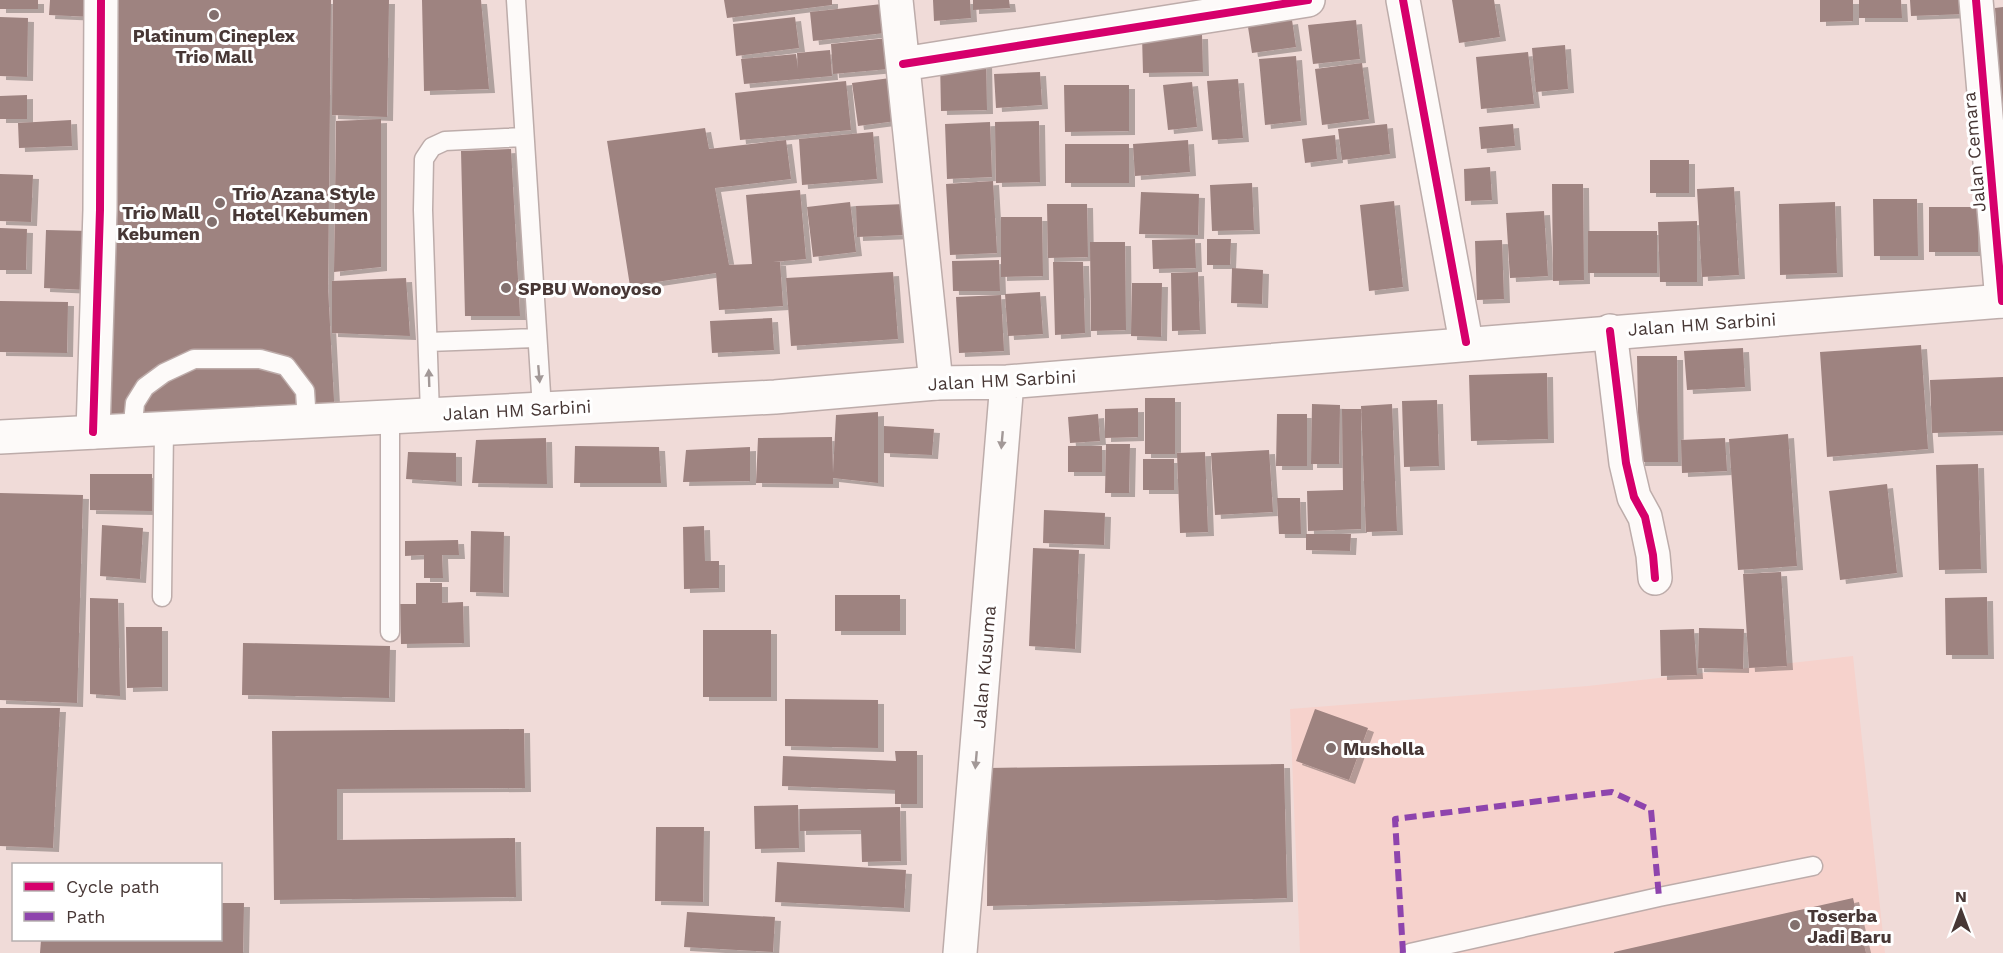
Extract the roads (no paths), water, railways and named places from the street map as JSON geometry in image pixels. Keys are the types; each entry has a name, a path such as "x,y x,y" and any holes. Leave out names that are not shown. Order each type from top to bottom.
{"main road":[{"path":"93,432 100,221 101,0"},
{"path":"896,0 936,383"},
{"path":"903,64 1308,0"},
{"path":"1403,0 1466,342"},
{"name":"Jalan Cemara","path":"1976,0 2003,301"},
{"name":"Jalan HM Sarbini","path":"0,436 93,432 149,426 307,421 775,397 936,383 1007,382 1466,342 2003,301"},
{"path":"1610,331 1626,463 1634,497 1645,517 1655,578"},
{"name":"Jalan Kusuma","path":"960,953 1007,382"}],"lane":[{"path":"516,0 542,409"},
{"path":"430,414 423,210 424,159 432,147 445,141 524,137"},
{"path":"428,342 536,338"},
{"path":"162,597 149,426 135,403 145,387 164,373 194,359 260,359 286,366 305,391 307,421"},
{"path":"390,417 390,632"},
{"path":"1410,953 1813,866"}],"place":[{"name":"Platinum Cineplex Trio Mall","path":"214,15"},
{"name":"Trio Azana Style Hotel Kebumen","path":"220,203"},
{"name":"Trio Mall Kebumen","path":"212,222"},
{"name":"SPBU Wonoyoso","path":"506,288"},
{"name":"Musholla","path":"1331,748"},
{"name":"Toserba Jadi Baru","path":"1795,925"}]}
